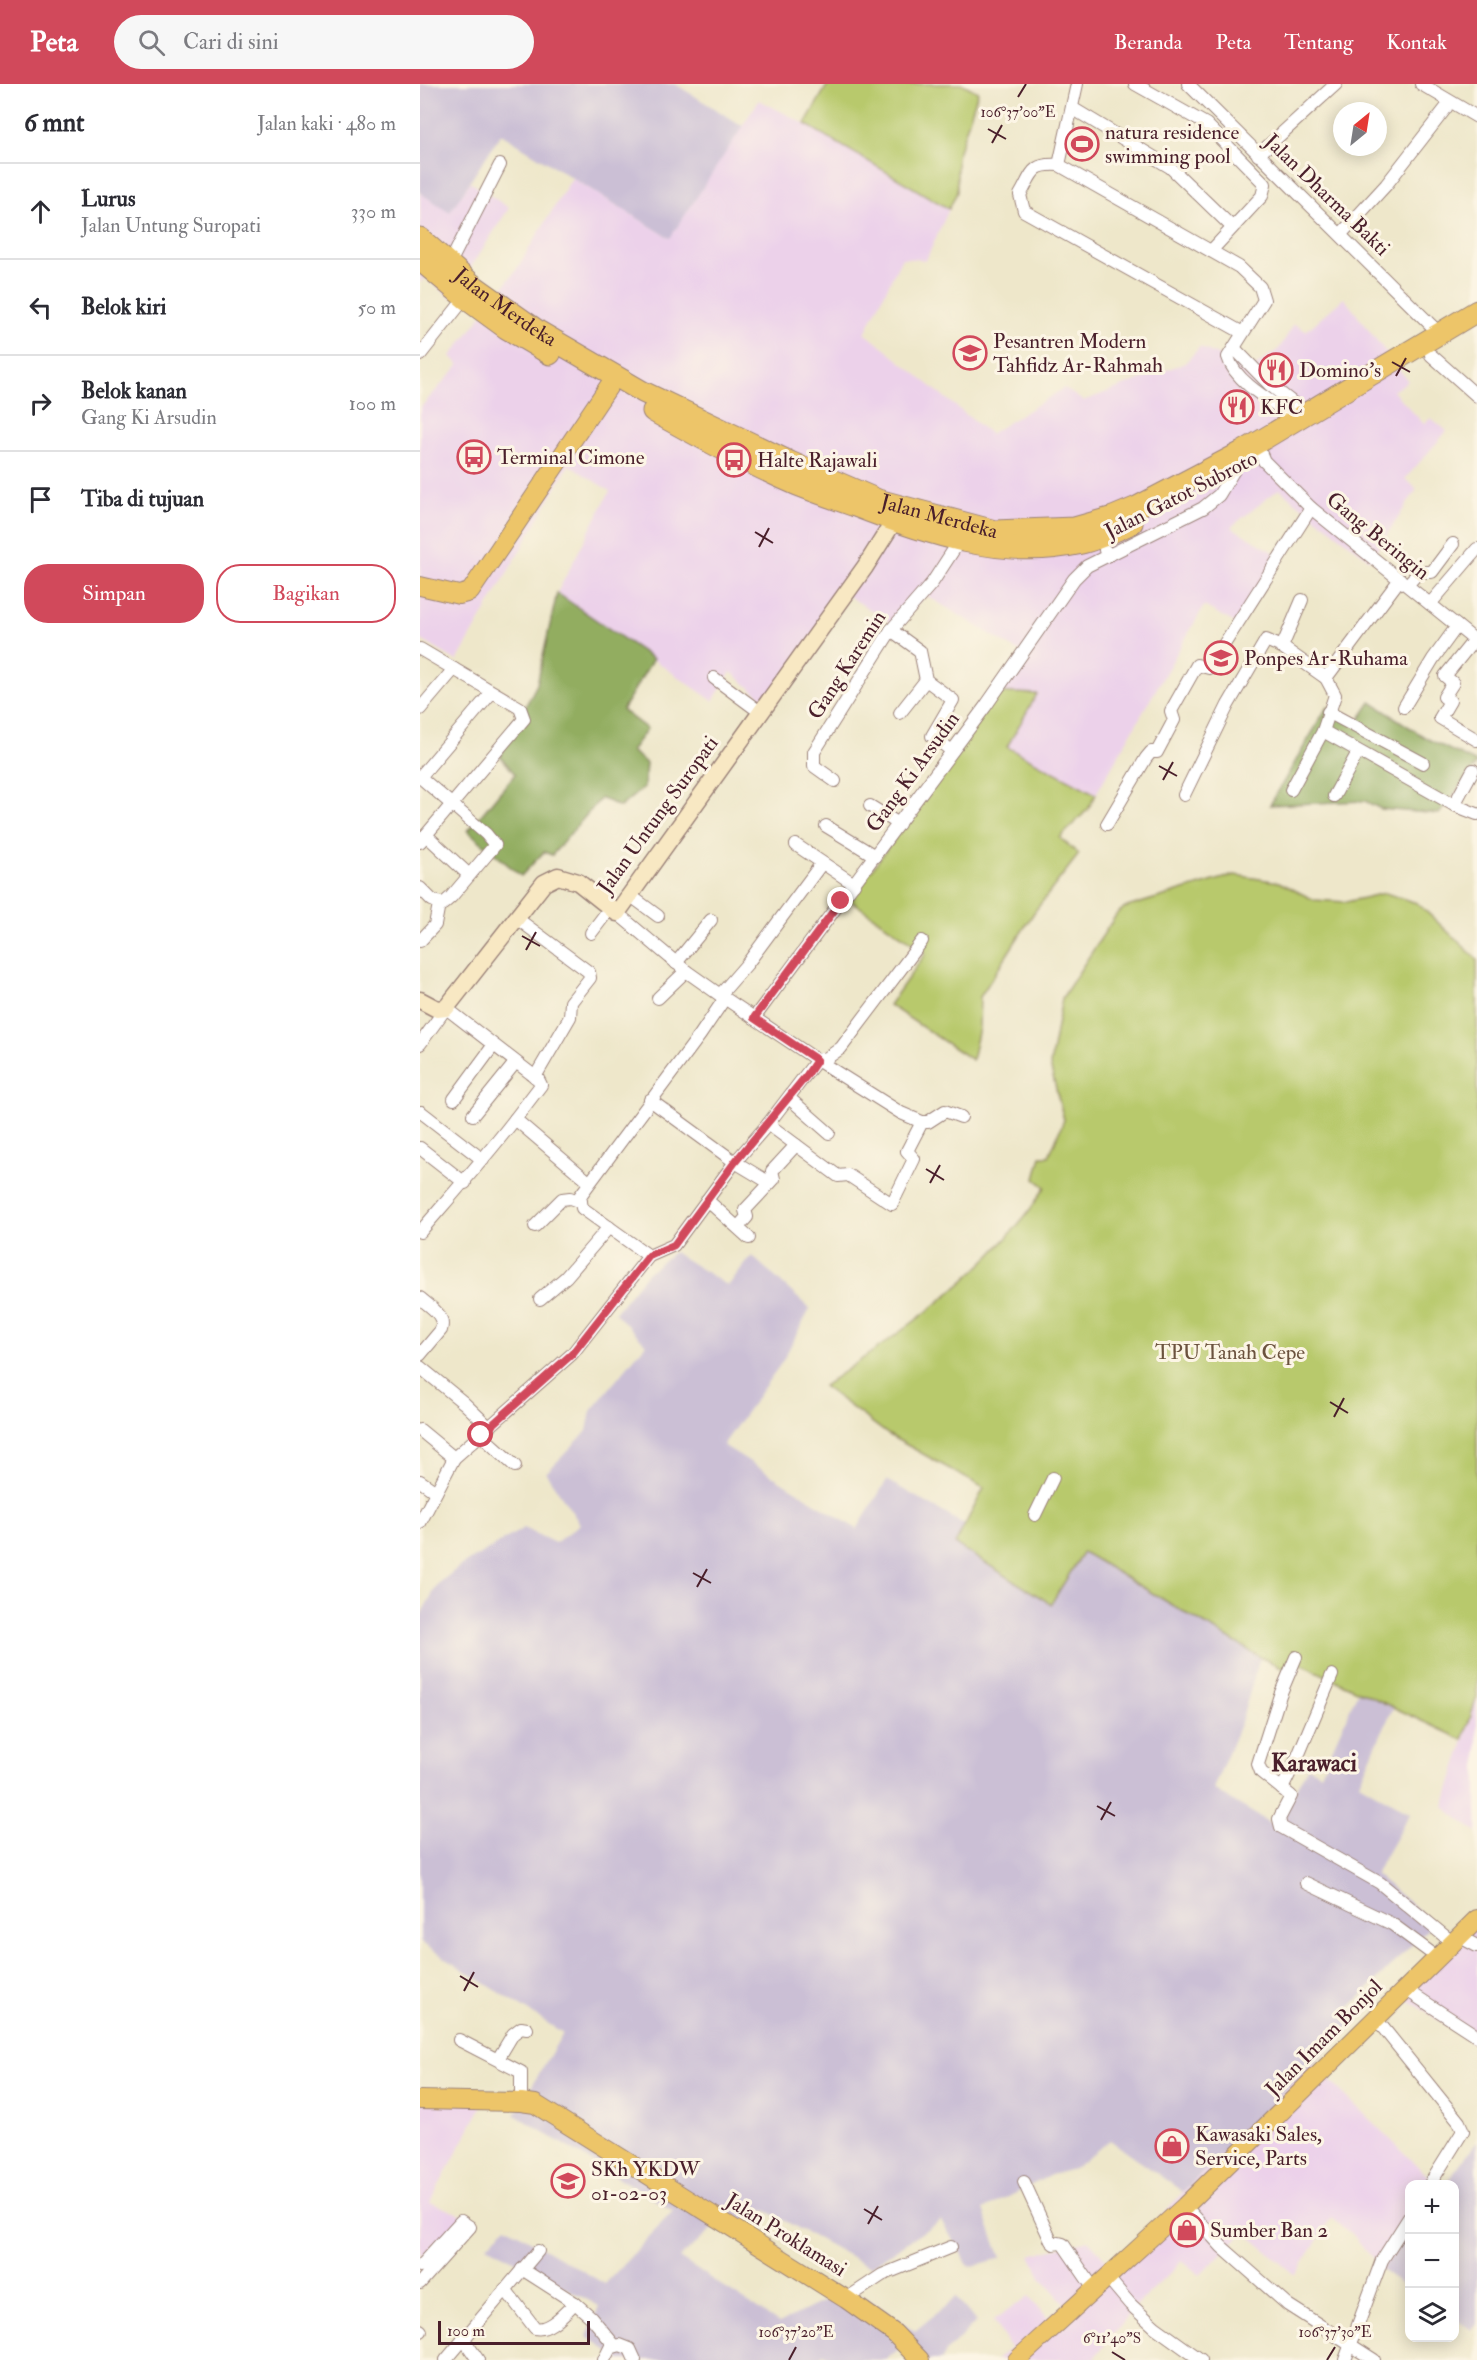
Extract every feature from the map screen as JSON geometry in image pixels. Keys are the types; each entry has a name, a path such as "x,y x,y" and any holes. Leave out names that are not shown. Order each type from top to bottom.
{"highway":[{"name":"Jalan Merdeka","path":"420,238 473,285 612,382 878,500 995,531 1074,528 1113,517 1137,507 1258,449 1301,416 1439,344 1477,327"},
{"name":"Jalan Gatot Subroto","path":"420,260 465,298 506,328 612,382 688,430 795,484 894,521 960,540 1011,548 1047,548 1077,544 1104,547 1167,506 1234,470 1258,449 1439,344"},
{"name":"Jalan Merdeka","path":"1439,344 1477,311"}],"main road":[{"path":"420,586 459,595 470,592 612,382"},
{"name":"Jalan Imam Bonjol","path":"1017,2360 1185,2206 1477,1919"},
{"name":"Jalan Proklamasi","path":"420,2100 535,2104 846,2299 894,2333 920,2360"}],"street":[{"path":"1059,165 1077,84"},
{"path":"1135,84 1206,124 1265,184 1262,196 1211,251"},
{"name":"Jalan Dharma Bakti","path":"1188,84 1258,156 1341,234 1439,344 1477,396"},
{"path":"1258,156 1336,84"},
{"path":"1421,84 1477,117"},
{"path":"1072,108 1170,167 1232,227"},
{"path":"1341,234 1386,185 1446,108"},
{"path":"1243,333 1024,211 1020,195 1036,168 1042,164 1059,165 1239,267 1260,287 1264,300 1228,357 1230,365 1245,382 1301,416"},
{"path":"450,263 500,165"},
{"path":"420,355 465,298"},
{"name":"Gang Beringin","path":"1258,449 1264,461 1311,508 1476,641"},
{"path":"1107,824 1146,758 1151,752 1157,752 1174,720 1171,711 1197,665 1209,668 1311,508"},
{"name":"Jalan Untung Suropati","path":"446,1008 515,917 544,883 558,876 578,882 614,910 631,896 760,712 866,567 894,521"},
{"name":"Gang Karemin","path":"835,781 814,766 814,752 891,630 932,583 960,540"},
{"path":"1326,678 1404,582 1419,572 1432,572 1454,544"},
{"name":"Gang Ki Arsudin","path":"754,1018 952,752 1074,579 1104,547"},
{"path":"1430,604 1477,549"},
{"path":"1282,647 1302,600"},
{"path":"1404,706 1457,626"},
{"path":"891,630 920,651 926,680 953,700 932,736 952,752"},
{"path":"1185,795 1228,705 1266,639 1282,647 1326,678 1335,695 1323,731 1291,790"},
{"path":"1476,641 1445,676 1453,683 1444,697 1450,701 1440,718 1476,738"},
{"path":"420,650 520,708 525,719 423,838 469,875"},
{"path":"420,709 454,669"},
{"path":"714,678 760,712"},
{"path":"900,713 926,680"},
{"path":"420,941 435,925 439,904 451,897 495,844 420,777 492,692"},
{"path":"1328,712 1423,763"},
{"path":"1323,731 1454,805 1477,814"},
{"path":"1334,796 1358,752"},
{"path":"1454,805 1473,770"},
{"path":"870,806 899,824"},
{"path":"826,826 875,856"},
{"path":"796,845 854,884"},
{"path":"649,1256 582,1208 580,1196 700,1035 722,996 822,863"},
{"path":"420,888 439,904"},
{"path":"631,896 658,916"},
{"path":"591,933 614,910 681,967 817,1060 901,1113 922,1122 928,1122 945,1111 961,1117"},
{"path":"515,917 589,972 590,978 572,1002 570,1017 535,1077"},
{"path":"658,998 711,920"},
{"path":"421,1519 454,1458 572,1354 649,1256 674,1245 735,1162 789,1098 817,1060 827,1058 841,1048 922,941"},
{"path":"422,1005 437,1010 446,1008"},
{"path":"420,1044 446,1008"},
{"path":"420,1232 465,1183 541,1085 535,1077 514,1063 446,1008"},
{"path":"454,1099 493,1046"},
{"path":"473,1115 514,1063"},
{"path":"789,1098 829,1132"},
{"path":"650,1100 735,1162 770,1183"},
{"path":"421,1112 483,1160"},
{"path":"515,1119 589,1182"},
{"path":"768,1124 838,1176 848,1175 892,1204 914,1159 907,1151 922,1122"},
{"path":"738,1227 747,1217 744,1210 774,1178 771,1172 796,1145"},
{"path":"420,1148 465,1183"},
{"path":"536,1226 562,1198 581,1202"},
{"path":"707,1200 749,1238"},
{"path":"540,1299 566,1277 609,1227"},
{"path":"420,1298 439,1315 442,1325 441,1330 420,1355"},
{"path":"420,1367 464,1402 515,1466"},
{"path":"420,1430 454,1458"},
{"path":"1035,1515 1053,1478"},
{"path":"420,1480 436,1491"},
{"path":"1296,1657 1280,1695 1258,1764 1261,1772 1291,1796 1279,1819 1281,1827 1380,1883 1456,1940 1477,1946"},
{"path":"1282,1789 1332,1675"},
{"path":"1306,1883 1392,1924 1438,1958"},
{"path":"1405,1989 1477,2036"},
{"path":"1376,2019 1459,2122 1463,2131 1432,2180"},
{"path":"498,2059 513,2034 521,2028 527,2029"},
{"path":"459,2040 521,2072 521,2102"},
{"path":"1024,2182 1051,2241 1054,2244 1059,2242 1064,2244 1101,2284 1130,2304 1155,2327 1196,2358"},
{"path":"1185,2206 1222,2247 1288,2305 1374,2360"},
{"path":"420,2266 461,2221 470,2227 420,2283"},
{"path":"1345,2360 1382,2260 1405,2224"},
{"path":"846,2299 882,2275 951,2247"},
{"path":"446,2360 538,2251"},
{"path":"522,2269 575,2303 591,2317 615,2346"},
{"path":"505,2289 535,2328 539,2329 546,2328 575,2303"},
{"path":"463,2338 478,2360"},
{"path":"604,2360 607,2351 615,2346 625,2346 630,2349 635,2360"}],"shaded area":[{"path":"420,84 675,84 743,126 670,238 501,134 450,212 420,193"},
{"path":"759,100 805,124 949,209 926,260 902,258 865,333 990,434 1064,388 1083,401 1185,363 1200,347 1250,370 1279,349 1294,324 1306,331 1344,298 1408,381 1393,391 1424,424 1431,418 1447,431 1405,479 1417,489 1370,560 1279,489 1231,527 1280,556 1235,623 1204,606 1096,794 1007,747 1037,695 993,692 1021,653 926,595 896,626 845,594 772,706 731,672 713,701 557,593 610,491 569,465 457,661 420,639 420,408 459,365 451,356 516,270 572,178 670,238"},
{"path":"470,182 509,208 451,298 425,277 420,283 420,193 450,211"},
{"path":"674,1252 728,1286 752,1256 810,1309 782,1362 723,1445 857,1529 887,1480 965,1525 955,1544 1051,1603 1082,1552 1260,1657 1241,1722 1213,1789 1275,1826 1308,1767 1321,1774 1358,1691 1393,1708 1359,1783 1410,1813 1375,1874 1434,1923 1345,2012 1356,2021 1183,2192 1110,2140 1073,2169 1051,2175 983,2210 1001,2258 969,2267 941,2220 870,2267 761,2208 737,2225 726,2217 679,2258 779,2323 836,2295 863,2296 915,2331 956,2297 976,2322 941,2360 912,2360 902,2346 886,2360 834,2360 824,2353 816,2360 620,2360 587,2337 599,2306 487,2246 506,2226 605,2284 673,2211 515,2115 563,2033 420,1942 420,1616 438,1584 460,1566 524,1528 555,1543 580,1524 546,1473 587,1431 591,1411 646,1344 615,1313 647,1273"},
{"path":"1477,1697 1477,1833 1444,1807"},
{"path":"1477,1906 1477,2046 1395,1991"},
{"path":"1313,2064 1432,2180 1405,2180 1405,2238 1382,2270 1354,2236 1331,2218 1296,2275 1244,2232 1200,2275 1182,2261 1136,2306 1095,2357 1098,2360 996,2360 1011,2348 993,2321 1029,2296 1048,2318 1065,2304 1041,2277 1030,2255 1088,2240 1113,2267 1183,2192"},
{"path":"420,2092 489,2093 430,2202 464,2216 420,2257"},
{"path":"1477,2141 1477,2324 1472,2330 1459,2322 1459,2180 1448,2180"},
{"path":"1405,2238 1405,2287 1382,2270"}],"green space":[{"path":"828,84 963,84 978,92 957,157 957,192 949,209 805,124"},
{"path":"557,593 653,659 622,710 647,729 631,751 646,763 644,787 620,807 601,798 552,855 544,852 521,876 468,831 515,774 500,756 537,684"},
{"path":"993,692 1037,694 1007,747 1096,794 1088,809 1060,838 1079,854 1035,911 980,997 979,1028 972,1060 889,1005 926,953 850,900 940,775"},
{"path":"1371,702 1426,738 1477,763 1439,814 1381,809 1365,801 1270,805 1327,707 1357,723"},
{"name":"TPU Tanah Cepe","path":"1234,875 1279,882 1314,900 1346,902 1385,893 1417,903 1477,959 1477,1697 1463,1740 1299,1663 1295,1674 1260,1657 1083,1552 1051,1604 955,1544 984,1488 889,1435 823,1386 928,1311 953,1290 1000,1245 1045,1187 1035,1179 1041,1156 1049,1156 1064,1120 1050,1065 1062,998 1116,915 1124,908"}],"place":[{"name":"natura residence swimming pool","path":"1082,144"},
{"name":"Pesantren Modern Tahfidz Ar-Rahmah","path":"970,353"},
{"name":"Domino's","path":"1276,370"},
{"name":"KFC","path":"1237,407"},
{"name":"Terminal Cimone","path":"474,457"},
{"name":"Halte Rajawali","path":"734,460"},
{"name":"Ponpes Ar-Ruhama","path":"1221,658"},
{"name":"Kawasaki Sales, Service, Parts","path":"1172,2146"},
{"name":"SKh YKDW 01-02-03","path":"568,2181"},
{"name":"Sumber Ban 2","path":"1187,2230"}],"district":[{"name":"Karawaci","path":"1314,1763"}],"route":[{"path":"481,1435 572,1354 649,1256 674,1245 735,1162 807,1075 817,1060 754,1018 841,901"}]}
